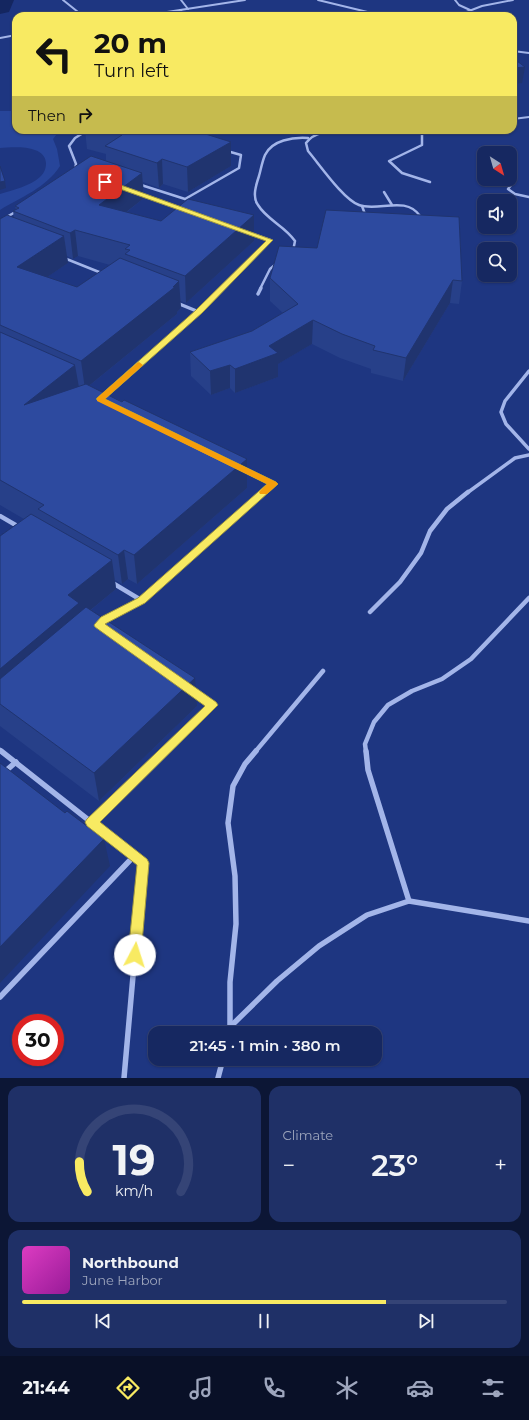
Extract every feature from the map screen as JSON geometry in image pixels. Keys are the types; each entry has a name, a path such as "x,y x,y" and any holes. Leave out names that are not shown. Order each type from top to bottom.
{"street":[{"path":"63,0 78,12"},
{"path":"181,0 188,9"},
{"path":"167,12 245,0"},
{"path":"318,0 367,12"},
{"path":"455,0 459,5 470,10"},
{"path":"465,12 494,2 513,0"},
{"path":"0,38 12,36"},
{"path":"517,52 529,53"},
{"path":"517,118 529,117"},
{"path":"71,175 75,171 76,164 69,146 75,138 82,134"},
{"path":"289,255 294,251 295,241 290,232 265,214 257,205 254,196 266,153 274,146 288,140 308,138 318,134"},
{"path":"422,134 422,145 415,150 397,155 389,161 396,170 406,176 430,182"},
{"path":"308,138 306,147 311,156 348,200 362,206 392,205 412,207 419,212 420,216 418,220 413,222"},
{"path":"131,182 185,199 239,168 241,155 226,151"},
{"path":"510,186 508,189 510,192 529,197"},
{"path":"135,192 187,211"},
{"path":"384,192 392,205"},
{"path":"362,206 365,216 370,221"},
{"path":"0,221 19,210"},
{"path":"107,403 100,399 199,312 270,240 247,232"},
{"path":"59,256 110,277"},
{"path":"258,294 270,269 279,263"},
{"path":"170,300 199,312"},
{"path":"529,371 505,402 501,412 506,424 529,449"},
{"path":"370,612 400,582 421,553 430,531 448,509 515,458 529,455"},
{"path":"105,629 99,625 104,620 141,600 273,484 239,467"},
{"path":"0,516 27,532"},
{"path":"108,580 141,600"},
{"path":"409,901 368,770 365,744 374,722 388,705 412,691 442,679 471,659 529,598"},
{"path":"230,1026 230,982 236,924 235,876 228,823 233,786 245,764 323,671"},
{"path":"91,822 212,705 187,687"},
{"path":"0,750 143,863 124,1078"},
{"path":"0,776 16,762"},
{"path":"0,997 134,856"},
{"path":"234,1026 277,981 319,946 367,915 409,901 529,921"},
{"path":"218,1078 221,1066"}],"shaded area":[{"path":"0,111 12,111 12,134 57,134 53,139 57,149 60,166 48,180 40,186 0,210 0,194 36,180 44,172 46,163 40,152 34,150 20,147 0,148"}],"building":[{"path":"517,61 525,67 517,68"},
{"path":"118,134 206,134 231,142 187,167 162,159 157,163 105,146 122,135"},
{"path":"91,156 142,173 99,205 161,221 188,199 254,215 185,276 125,254 130,250 125,249 130,245 75,230 70,233 13,211 19,208 15,206"},
{"path":"0,166 5,181 0,182"},
{"path":"326,210 459,217 462,281 453,280 406,358 373,350 375,346 342,334 313,320 269,346 278,353 235,369 230,365 210,371 190,352 252,331 298,304 270,278 279,246 317,248"},
{"path":"7,215 64,236 17,267 77,287 120,258 179,281 173,287 175,287 81,361 0,325 0,219"},
{"path":"0,332 75,365 24,405 86,384 122,402 124,400 247,459 134,555 124,550 118,555 38,509 44,505 0,480"},
{"path":"31,514 112,560 68,595 79,603 0,669 0,536"},
{"path":"86,607 195,678 94,773 0,704 0,679"},
{"path":"0,763 65,813 67,811 104,839 0,947"}],"waterway":[{"path":"0,7 0,2 2,0"}],"slow traffic":[{"path":"139,365 100,399 273,484 264,492"}],"route":[{"path":"105,182 270,240 199,312 100,399 273,484 141,600 104,620 99,625 212,705 91,822 143,863 135,955"}]}
